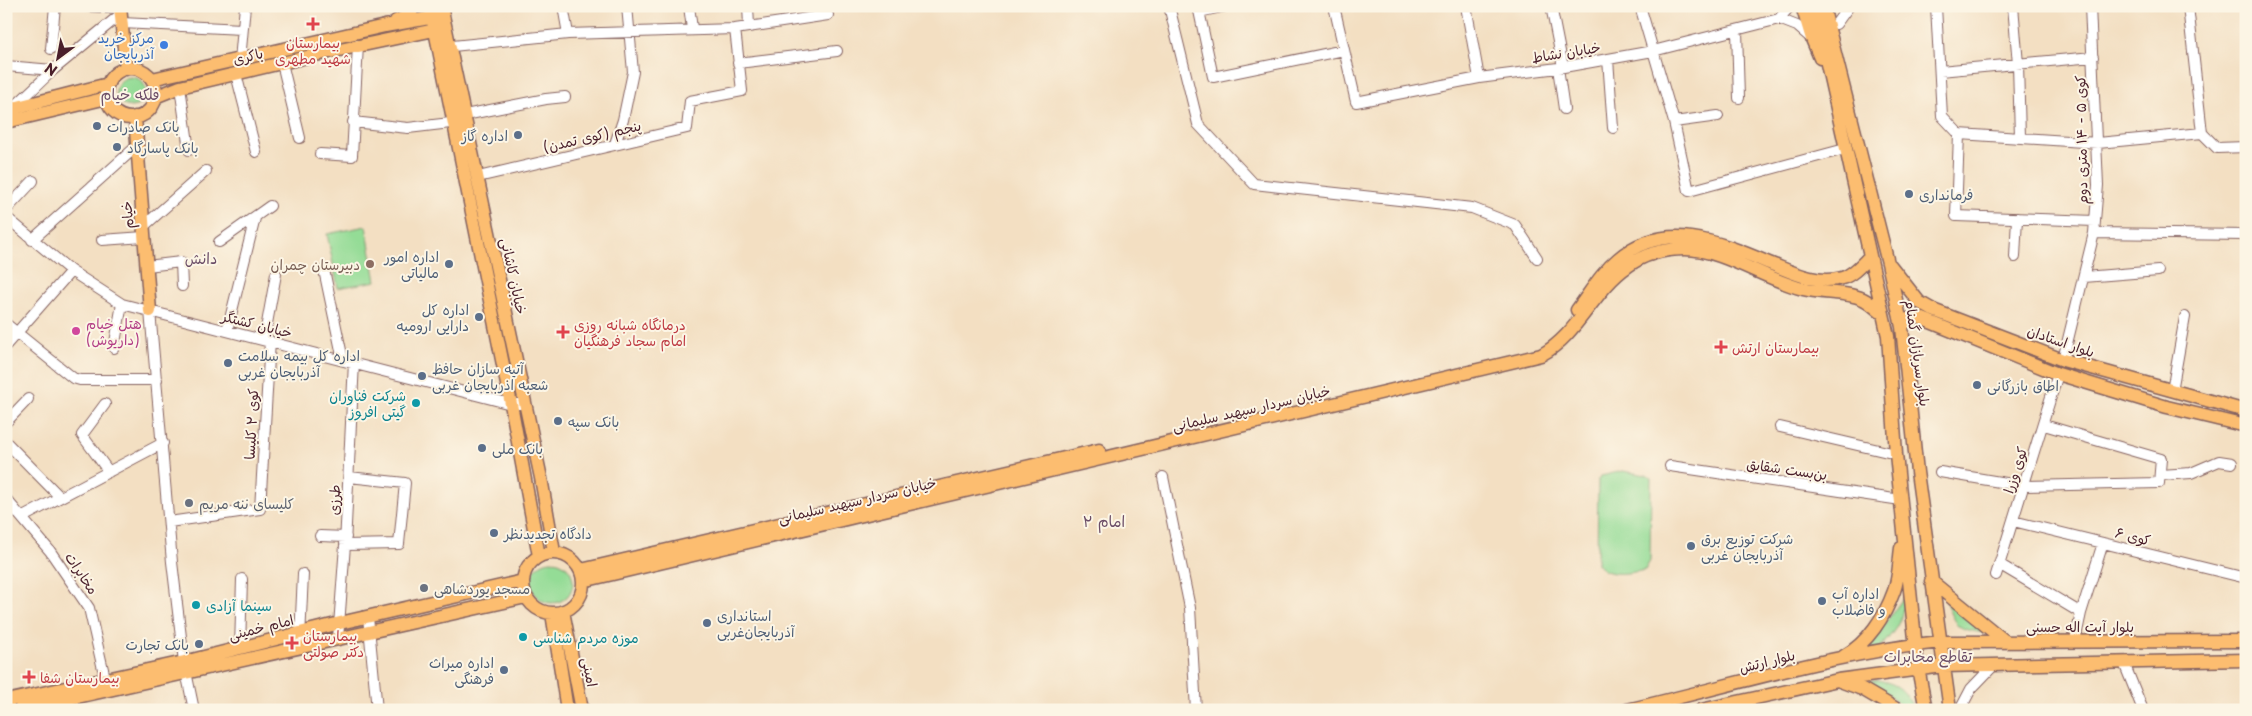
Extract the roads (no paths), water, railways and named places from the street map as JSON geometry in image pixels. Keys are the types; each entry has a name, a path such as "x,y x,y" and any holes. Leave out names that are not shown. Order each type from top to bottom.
{"main road":[{"path":"386,26 409,15 415,6"},
{"path":"1802,6 1812,40 1835,75"},
{"name":"بلوار سربازان گمنام","path":"1814,6 1888,263 1902,327 1931,581 1950,710"},
{"name":"بلوار سربازان گمنام","path":"1823,6 1845,149 1888,336 1896,454 1918,668 1926,710"},
{"path":"1832,6 1836,24 1835,75"},
{"path":"121,13 126,68"},
{"name":"باکری","path":"155,97 180,87 282,63 309,50 386,26 438,17"},
{"name":"باکری","path":"152,79 240,60 358,45 438,17"},
{"name":"خیابان کاشانی","path":"438,17 462,120 478,178 554,552"},
{"path":"126,68 138,69 152,79 155,97 146,112 135,117 121,115 115,111 107,98 108,84 115,74 126,68"},
{"path":"9,109 108,84"},
{"path":"6,122 107,98"},
{"name":"خیام","path":"135,117 150,311"},
{"path":"462,120 539,556"},
{"name":"خیابان سردار سپهبد سلیمانی","path":"582,575 1538,348 1554,336 1565,324 1617,260 1648,242 1689,236 1711,240 1800,276 1824,279 1842,278 1853,273 1869,257"},
{"name":"خیابان سردار سپهبد سلیمانی","path":"582,575 1540,355 1559,342 1570,331 1621,271 1644,257 1659,252 1686,249 1708,252 1779,282 1804,290 1864,299 1882,313"},
{"name":"بلوار استادان","path":"1888,263 1919,302 1934,310 2063,360 2246,410"},
{"path":"1902,327 1908,319 1918,316 2058,374 2167,406 2246,426"},
{"path":"1840,658 1864,641 1878,624 1889,603 1895,590 1904,525"},
{"path":"554,552 572,560 582,575 580,598 570,608 557,612 537,608 526,596 523,581 528,566 539,556 554,552"},
{"name":"امام خمینی","path":"20,710 185,667 240,648 523,581"},
{"path":"1931,581 2006,642"},
{"name":"امام خمینی","path":"6,701 105,678 185,667 301,647 370,633 526,596"},
{"name":"امینی","path":"557,612 581,708"},
{"name":"امینی","path":"557,612 566,710"},
{"name":"بلوار آیت اله حسنی","path":"1916,645 1940,642 2246,641"},
{"path":"2028,664 2020,652 2022,647 2029,642"},
{"name":"بلوار ارتش","path":"1626,710 1840,658 1916,645"},
{"path":"1697,694 1700,710 1838,680 1918,668 2246,660"},
{"path":"1838,680 1862,689 1898,710"}],"street":[{"path":"51,49 55,6"},
{"path":"86,6 121,13 242,29"},
{"path":"240,60 245,6"},
{"path":"563,6 568,34"},
{"path":"616,144 633,72 626,6"},
{"path":"689,6 692,29"},
{"path":"748,6 749,26"},
{"path":"1169,6 1198,124 1254,184 1472,208 1515,225 1537,258"},
{"path":"1226,6 1199,9 1213,77 1344,50 1334,6"},
{"path":"1466,6 1479,78"},
{"path":"1551,6 1564,109"},
{"path":"1640,6 1674,122 1689,191 1845,149"},
{"path":"1790,6 1779,19 1797,26 1812,40"},
{"path":"1836,24 1849,6"},
{"path":"1936,6 1942,116 1960,134 2098,143 2202,133"},
{"path":"2013,6 2018,64 2020,137"},
{"name":"کوی ۵ - ۱۴ متری دوم","path":"2063,360 2094,233 2098,185 2098,143 2090,6"},
{"path":"2188,6 2202,133 2217,148 2246,147"},
{"path":"9,109 121,13"},
{"path":"445,47 568,34 734,29 828,15"},
{"name":"خیابان نشاط","path":"1344,50 1356,102 1479,78 1560,68 1653,51 1779,19"},
{"path":"734,29 738,63 837,51"},
{"path":"1737,30 1739,98"},
{"path":"320,154 352,156 358,45"},
{"path":"1940,71 2093,57"},
{"path":"1608,59 1613,128"},
{"path":"282,63 300,138"},
{"name":"پنجم (کوی تمدن)","path":"478,178 687,128 690,101 742,91 738,63"},
{"path":"6,66 53,70"},
{"path":"236,74 256,152"},
{"path":"180,87 189,150"},
{"path":"354,122 408,128 462,120 546,99 564,97"},
{"path":"1674,122 1718,116"},
{"path":"1960,134 1956,216 2095,221"},
{"path":"32,240 137,146"},
{"path":"102,240 144,232 206,171"},
{"path":"6,210 33,181"},
{"path":"220,242 270,206"},
{"name":"خیابان کشتگر","path":"6,217 71,271 122,304 354,362 511,404 525,404"},
{"path":"227,331 255,218"},
{"path":"2015,257 2017,218"},
{"path":"2094,233 2246,235"},
{"path":"147,266 181,262 182,286"},
{"path":"324,270 343,360"},
{"path":"6,345 71,271"},
{"path":"2084,277 2158,271"},
{"name":"کوی ۲ کلیسا","path":"169,522 260,509 267,341 276,274"},
{"path":"114,348 122,304"},
{"path":"150,311 169,522 185,667 194,710"},
{"path":"2172,391 2185,318"},
{"path":"6,324 73,378 80,380 157,380"},
{"name":"طرزی","path":"338,639 346,541 354,362"},
{"name":"کوی وزرا","path":"1996,574 2044,425 2058,374"},
{"path":"6,422 28,398"},
{"path":"104,404 82,435 109,472"},
{"path":"2044,425 2161,458 2159,479"},
{"path":"1780,428 1896,454"},
{"path":"6,442 60,497"},
{"path":"23,517 163,443"},
{"path":"1940,472 2024,486 2159,479 2191,473 2219,462 2232,462"},
{"name":"بن‌بست شقایق","path":"1670,466 1901,500"},
{"path":"320,536 346,541 399,544 405,483 349,477"},
{"path":"1163,477 1190,608 1196,710"},
{"name":"مخابرات","path":"6,499 50,551 89,608 105,678"},
{"name":"کوی ۶","path":"2013,521 2246,578"},
{"path":"2075,641 2081,613 2103,543"},
{"path":"1999,564 2081,613"},
{"path":"301,647 299,633 303,574"},
{"path":"240,648 242,579"},
{"path":"368,617 377,710"},
{"path":"2124,663 2143,710"},
{"path":"1960,710 1971,690 1994,665"},
{"path":"566,710 581,708"}],"place":[{"name":"بیمارستان شهید مطهری","path":"313,24"},
{"name":"مرکز خرید آذربایجان","path":"164,45"},
{"name":"بانک صادرات","path":"97,126"},
{"name":"اداره گاز","path":"518,135"},
{"name":"بانک پاسارگاد","path":"117,147"},
{"name":"فرمانداری","path":"1909,194"},
{"name":"دبیرستان چمران","path":"370,264"},
{"name":"اداره امور مالیاتی","path":"449,264"},
{"name":"اداره کل دارایی ارومیه","path":"479,317"},
{"name":"هتل خیام (داریوش)","path":"76,331"},
{"name":"درمانگاه شبانه روزی امام سجاد فرهنگیان","path":"563,332"},
{"name":"بیمارستان ارتش","path":"1721,347"},
{"name":"اداره کل بیمه سلامت آذربایجان غربی","path":"228,363"},
{"name":"آتیه سازان حافظ شعبه اذربایجان غربی","path":"422,376"},
{"name":"اطاق بازرگانی","path":"1977,385"},
{"name":"شرکت فناوران گیتی افروز","path":"416,403"},
{"name":"بانک سپه","path":"558,421"},
{"name":"بانک ملی","path":"482,448"},
{"name":"کلیسای ننه مریم","path":"189,503"},
{"name":"دادگاه تجدیدنظر","path":"494,533"},
{"name":"شرکت توزیع برق آذربایجان غربی","path":"1691,546"},
{"name":"مسجد یوردشاهی","path":"424,588"},
{"name":"اداره آب و فاضلاب","path":"1822,601"},
{"name":"سینما آزادی","path":"196,605"},
{"name":"استانداری آذربایجان‌غربی","path":"707,623"},
{"name":"موزه مردم شناسی","path":"523,637"},
{"name":"بیمارستان دکتر صولتی","path":"292,643"},
{"name":"بانک تجارت","path":"199,644"},
{"name":"اداره میراث فرهنگی","path":"504,670"},
{"name":"بیمارستان شفا","path":"29,677"}],"district":[{"name":"فلکه خیام","path":"130,93"},
{"name":"دانش","path":"201,257"},
{"name":"امام ۲","path":"1104,520"},
{"name":"تقاطع مخابرات","path":"1928,655"}]}
